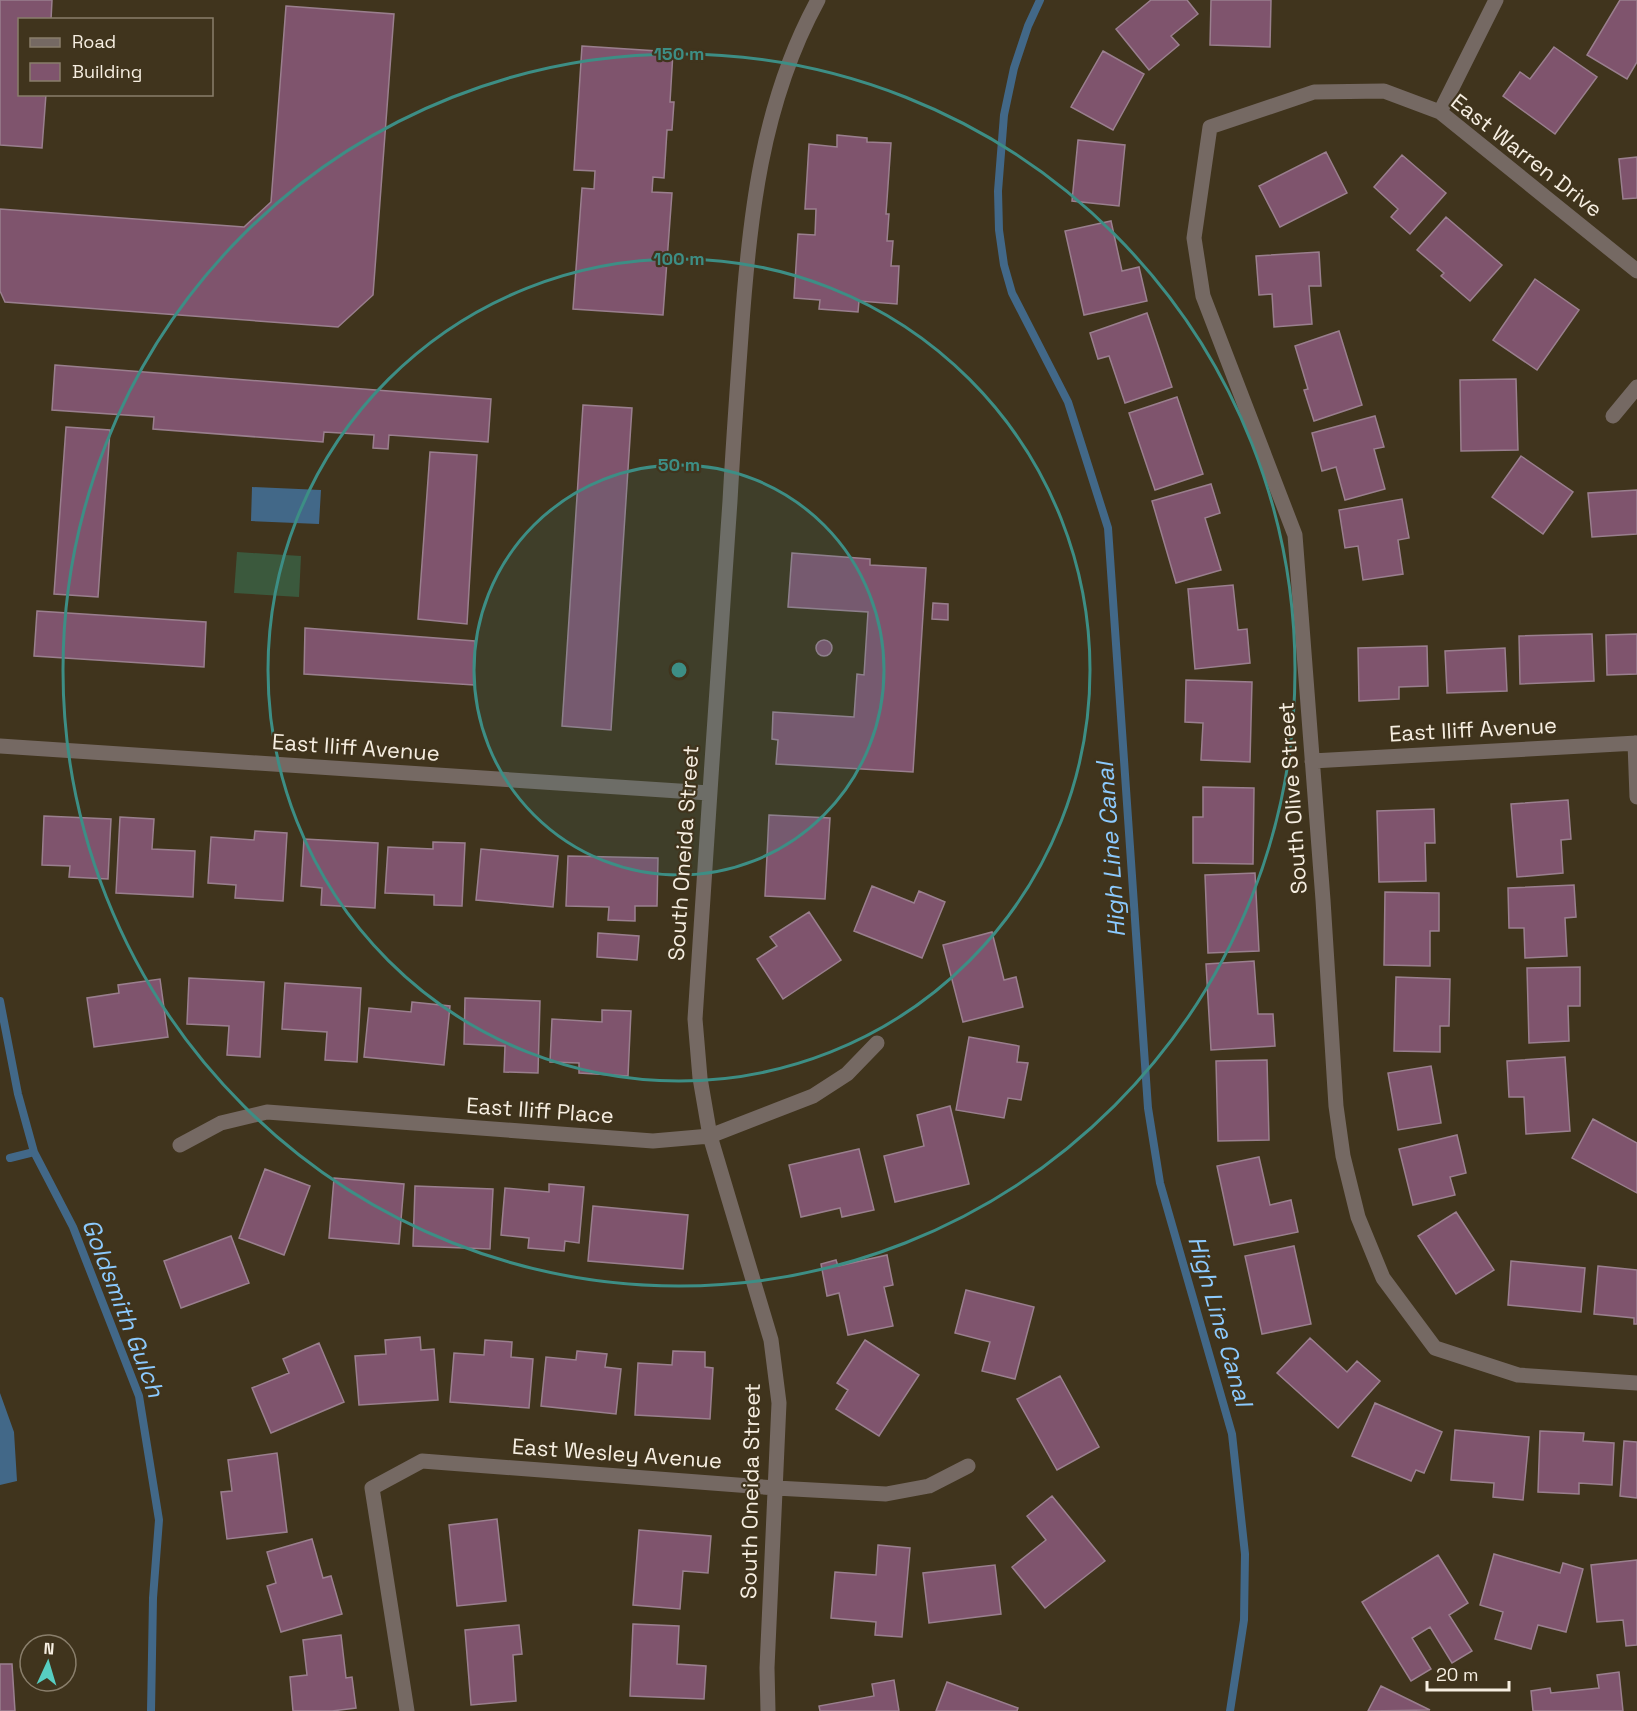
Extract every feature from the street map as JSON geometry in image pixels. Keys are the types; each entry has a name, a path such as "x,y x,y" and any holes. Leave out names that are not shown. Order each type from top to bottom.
{"street":[{"name":"South Oneida Street","path":"768,1711 767,1668 779,1403 771,1340 710,1136 700,1078 696,1019 709,793 751,219 764,147 777,99 801,36 818,0"},
{"path":"1440,112 1496,0"},
{"name":"East Warren Drive","path":"1194,238 1210,127 1314,92 1384,91 1440,112 1637,272"},
{"name":"South Olive Street","path":"1194,238 1203,296 1295,535 1336,1106 1344,1156 1358,1217 1383,1278 1435,1348 1518,1375 1637,1383"},
{"path":"1613,416 1637,387"},
{"name":"East Iliff Avenue","path":"1312,761 1636,743"},
{"path":"1636,743 1637,797"},
{"name":"East Iliff Avenue","path":"0,746 709,793"},
{"name":"East Iliff Place","path":"180,1145 221,1123 267,1112 653,1141 710,1136 813,1096 847,1074 878,1043"},
{"name":"East Wesley Avenue","path":"407,1711 372,1488 422,1461 776,1488 886,1494 929,1486 968,1466"}],"green space":[{"path":"237,552 301,556 299,597 234,593"}],"water":[{"path":"252,487 321,490 319,524 251,521"},
{"path":"0,1393 14,1432 17,1481 0,1485"}],"building":[{"path":"0,0 52,0 51,18 18,18 18,96 46,96 42,148 0,145"},
{"path":"1151,0 1187,0 1198,14 1171,36 1179,45 1149,70 1116,29"},
{"path":"1211,0 1271,0 1270,47 1210,45"},
{"path":"1620,0 1637,0 1637,62 1627,79 1587,55"},
{"path":"286,6 394,14 373,295 338,327 5,302 0,291 0,209 244,227 271,202"},
{"path":"582,46 673,52 670,102 674,102 672,130 667,130 664,178 653,177 652,192 672,193 663,315 573,309 582,188 594,189 595,171 574,170"},
{"path":"1554,47 1597,77 1555,134 1503,96 1520,72 1530,79"},
{"path":"1103,51 1144,74 1113,130 1071,107"},
{"path":"837,135 867,138 867,142 891,143 886,214 889,214 887,241 893,241 891,266 899,266 897,304 859,301 858,312 819,309 820,300 794,298 798,234 815,235 816,209 805,209 809,144 837,147"},
{"path":"1078,140 1125,145 1119,206 1072,201"},
{"path":"1326,152 1347,193 1280,227 1259,186"},
{"path":"1402,155 1446,193 1410,234 1391,217 1398,209 1374,187"},
{"path":"1637,157 1637,198 1623,199 1619,159"},
{"path":"1446,217 1502,265 1470,301 1441,276 1444,273 1417,250"},
{"path":"1111,221 1122,271 1139,267 1147,301 1084,315 1065,231"},
{"path":"1319,252 1321,286 1309,286 1312,324 1274,327 1272,294 1259,295 1256,256"},
{"path":"1535,279 1579,310 1537,370 1493,340"},
{"path":"1147,313 1172,387 1125,403 1109,356 1098,359 1090,333"},
{"path":"1339,331 1362,405 1314,421 1304,390 1308,389 1295,346"},
{"path":"55,365 491,399 488,442 389,435 388,449 373,448 374,435 324,432 323,442 153,429 154,417 52,410"},
{"path":"1516,379 1518,450 1461,451 1460,380"},
{"path":"1177,397 1203,474 1155,490 1129,413"},
{"path":"583,405 632,408 611,730 562,726"},
{"path":"1375,416 1384,447 1374,449 1385,489 1345,500 1336,467 1322,471 1312,433"},
{"path":"66,427 110,430 98,597 54,594"},
{"path":"430,452 477,455 467,624 418,619"},
{"path":"1521,456 1573,492 1543,534 1492,497"},
{"path":"1211,484 1220,513 1205,518 1221,570 1176,583 1152,501"},
{"path":"1637,490 1637,534 1592,537 1588,493"},
{"path":"1402,499 1409,538 1398,540 1403,574 1363,580 1358,546 1345,548 1339,510"},
{"path":"792,553 870,559 870,565 926,568 913,772 776,764 778,740 772,739 773,712 854,717 857,674 864,675 868,612 788,607"},
{"path":"1233,585 1238,630 1247,629 1250,663 1195,669 1188,589"},
{"path":"933,603 948,604 948,620 932,619"},
{"path":"37,611 206,622 204,667 34,656"},
{"path":"305,628 475,641 474,685 304,674"},
{"path":"1592,634 1594,681 1520,684 1519,636"},
{"path":"1637,634 1637,674 1607,675 1606,635"},
{"path":"824,640 832,648 824,656 816,648"},
{"path":"1427,646 1428,686 1399,687 1399,699 1359,701 1358,648"},
{"path":"1505,648 1507,691 1447,693 1445,651"},
{"path":"1186,680 1252,682 1250,762 1201,760 1203,723 1185,722"},
{"path":"1203,787 1254,788 1253,864 1193,863 1193,817 1203,817"},
{"path":"1568,800 1571,839 1561,840 1563,873 1517,877 1511,804"},
{"path":"1434,809 1435,843 1425,843 1426,881 1379,882 1377,811"},
{"path":"769,815 830,818 825,899 765,896"},
{"path":"44,816 111,819 108,879 69,877 70,866 42,865"},
{"path":"120,817 154,819 152,849 195,851 193,897 116,893"},
{"path":"255,831 287,833 283,901 235,898 236,885 208,883 211,837 254,840"},
{"path":"304,839 378,843 375,908 321,905 322,888 301,886"},
{"path":"433,842 465,843 462,906 434,905 434,895 385,893 388,847 433,849"},
{"path":"481,849 558,856 553,907 476,900"},
{"path":"568,856 658,858 657,906 635,906 635,921 608,920 609,907 566,906"},
{"path":"1255,873 1259,951 1208,953 1205,875"},
{"path":"1574,885 1576,917 1565,918 1567,956 1525,958 1524,928 1509,928 1508,888"},
{"path":"872,886 914,903 919,891 945,902 922,958 854,931"},
{"path":"1385,892 1439,893 1439,931 1430,931 1430,966 1384,965"},
{"path":"809,912 841,960 783,999 757,959 777,946 770,937"},
{"path":"992,932 1004,980 1016,977 1023,1007 963,1022 943,945"},
{"path":"598,933 639,936 637,960 597,957"},
{"path":"1254,961 1258,1014 1273,1014 1275,1046 1211,1050 1206,964"},
{"path":"1580,967 1580,1006 1568,1006 1569,1041 1529,1043 1527,968"},
{"path":"1396,977 1450,979 1449,1026 1440,1026 1440,1052 1394,1051"},
{"path":"189,978 264,982 260,1057 227,1055 229,1026 187,1024"},
{"path":"160,979 168,1037 94,1047 87,998 119,993 118,985"},
{"path":"285,983 361,988 357,1062 325,1060 327,1032 282,1029"},
{"path":"465,998 540,1001 538,1073 504,1072 505,1046 464,1044"},
{"path":"412,1002 450,1006 444,1065 364,1057 369,1008 411,1012"},
{"path":"602,1010 631,1011 628,1076 579,1073 579,1063 550,1062 552,1019 602,1022"},
{"path":"969,1037 1019,1046 1017,1062 1028,1063 1021,1100 1008,1098 1004,1118 956,1110"},
{"path":"1565,1057 1570,1131 1526,1134 1524,1097 1509,1097 1507,1061"},
{"path":"1267,1060 1269,1140 1218,1141 1216,1061"},
{"path":"1431,1066 1441,1123 1398,1130 1388,1073"},
{"path":"950,1106 969,1184 895,1202 884,1156 924,1146 917,1115"},
{"path":"1593,1119 1637,1143 1637,1193 1572,1158"},
{"path":"1457,1135 1466,1173 1450,1177 1455,1195 1413,1205 1399,1149"},
{"path":"859,1149 874,1210 842,1217 840,1208 801,1217 789,1165"},
{"path":"1259,1157 1270,1205 1291,1200 1298,1232 1234,1245 1217,1166"},
{"path":"265,1169 310,1186 284,1255 239,1238"},
{"path":"334,1178 404,1184 399,1244 329,1238"},
{"path":"549,1184 584,1187 579,1243 565,1241 564,1251 528,1248 529,1238 501,1235 505,1188 549,1192"},
{"path":"415,1186 493,1189 490,1249 413,1246"},
{"path":"593,1206 688,1215 683,1269 588,1261"},
{"path":"1456,1212 1494,1270 1456,1294 1418,1236"},
{"path":"231,1236 249,1283 181,1308 164,1261"},
{"path":"1294,1246 1311,1324 1262,1334 1245,1256"},
{"path":"887,1255 893,1285 884,1287 893,1326 848,1335 839,1293 827,1296 821,1264 836,1260 838,1266"},
{"path":"1511,1261 1585,1268 1581,1312 1508,1305"},
{"path":"1598,1266 1637,1270 1637,1324 1634,1324 1634,1318 1594,1314"},
{"path":"966,1290 1034,1307 1015,1379 982,1371 990,1342 955,1333"},
{"path":"420,1337 421,1350 434,1349 438,1400 359,1405 355,1356 386,1354 385,1340"},
{"path":"1310,1338 1347,1372 1357,1361 1380,1381 1338,1428 1277,1373"},
{"path":"485,1340 512,1342 511,1357 533,1359 529,1408 450,1402 454,1353 484,1355"},
{"path":"865,1340 919,1375 879,1436 836,1409 848,1390 837,1383"},
{"path":"319,1343 344,1402 271,1433 252,1388 289,1373 283,1359"},
{"path":"577,1351 607,1354 605,1367 621,1369 616,1414 541,1406 546,1357 576,1360"},
{"path":"673,1351 705,1352 705,1367 713,1368 710,1419 635,1415 638,1363 672,1365"},
{"path":"1060,1376 1099,1447 1057,1470 1017,1399"},
{"path":"1375,1403 1442,1432 1424,1473 1416,1470 1411,1481 1352,1456"},
{"path":"1455,1430 1529,1437 1523,1500 1493,1497 1494,1483 1451,1480"},
{"path":"1540,1431 1584,1433 1583,1441 1614,1443 1612,1485 1579,1483 1579,1494 1538,1492"},
{"path":"1624,1441 1637,1442 1637,1498 1620,1496"},
{"path":"277,1453 287,1532 227,1539 221,1492 232,1491 228,1460"},
{"path":"1052,1496 1105,1561 1045,1608 1012,1567 1046,1540 1027,1516"},
{"path":"497,1519 506,1601 457,1606 449,1525"},
{"path":"639,1530 711,1536 708,1573 683,1571 680,1609 633,1605"},
{"path":"312,1539 323,1578 331,1576 342,1614 281,1632 267,1586 276,1583 267,1552"},
{"path":"878,1545 910,1548 902,1637 875,1635 876,1622 831,1618 835,1572 876,1575"},
{"path":"1494,1554 1560,1573 1563,1563 1583,1569 1566,1632 1538,1625 1531,1649 1495,1639 1503,1612 1480,1605"},
{"path":"1438,1555 1468,1603 1449,1615 1472,1651 1452,1663 1430,1627 1412,1638 1431,1669 1411,1681 1362,1602"},
{"path":"1637,1560 1637,1645 1626,1646 1623,1620 1597,1622 1591,1565"},
{"path":"995,1565 1001,1614 929,1623 923,1573"},
{"path":"633,1624 679,1626 677,1664 706,1666 704,1699 630,1696"},
{"path":"519,1625 522,1654 513,1655 516,1701 471,1705 465,1630"},
{"path":"341,1635 346,1678 352,1677 356,1708 332,1711 293,1711 290,1677 307,1675 303,1640"},
{"path":"0,1664 12,1664 15,1711 0,1711"},
{"path":"1619,1672 1623,1711 1533,1711 1531,1691 1550,1688 1551,1693 1599,1688 1597,1675"},
{"path":"894,1680 899,1711 820,1711 819,1706 874,1696 872,1684"},
{"path":"947,1682 1018,1708 1017,1711 936,1711"},
{"path":"1381,1686 1430,1710 1368,1711"}],"waterway":[{"name":"High Line Canal","path":"1040,0 1028,26 1014,68 1004,115 998,191 999,230 1004,265 1012,293 1068,402 1108,528 1148,1108 1160,1183 1232,1434 1245,1554 1244,1620 1230,1711"},
{"name":"Goldsmith Gulch","path":"0,1001 18,1094 34,1152 73,1227 139,1396 159,1520 153,1598 151,1711"},
{"path":"10,1158 34,1152"}]}
